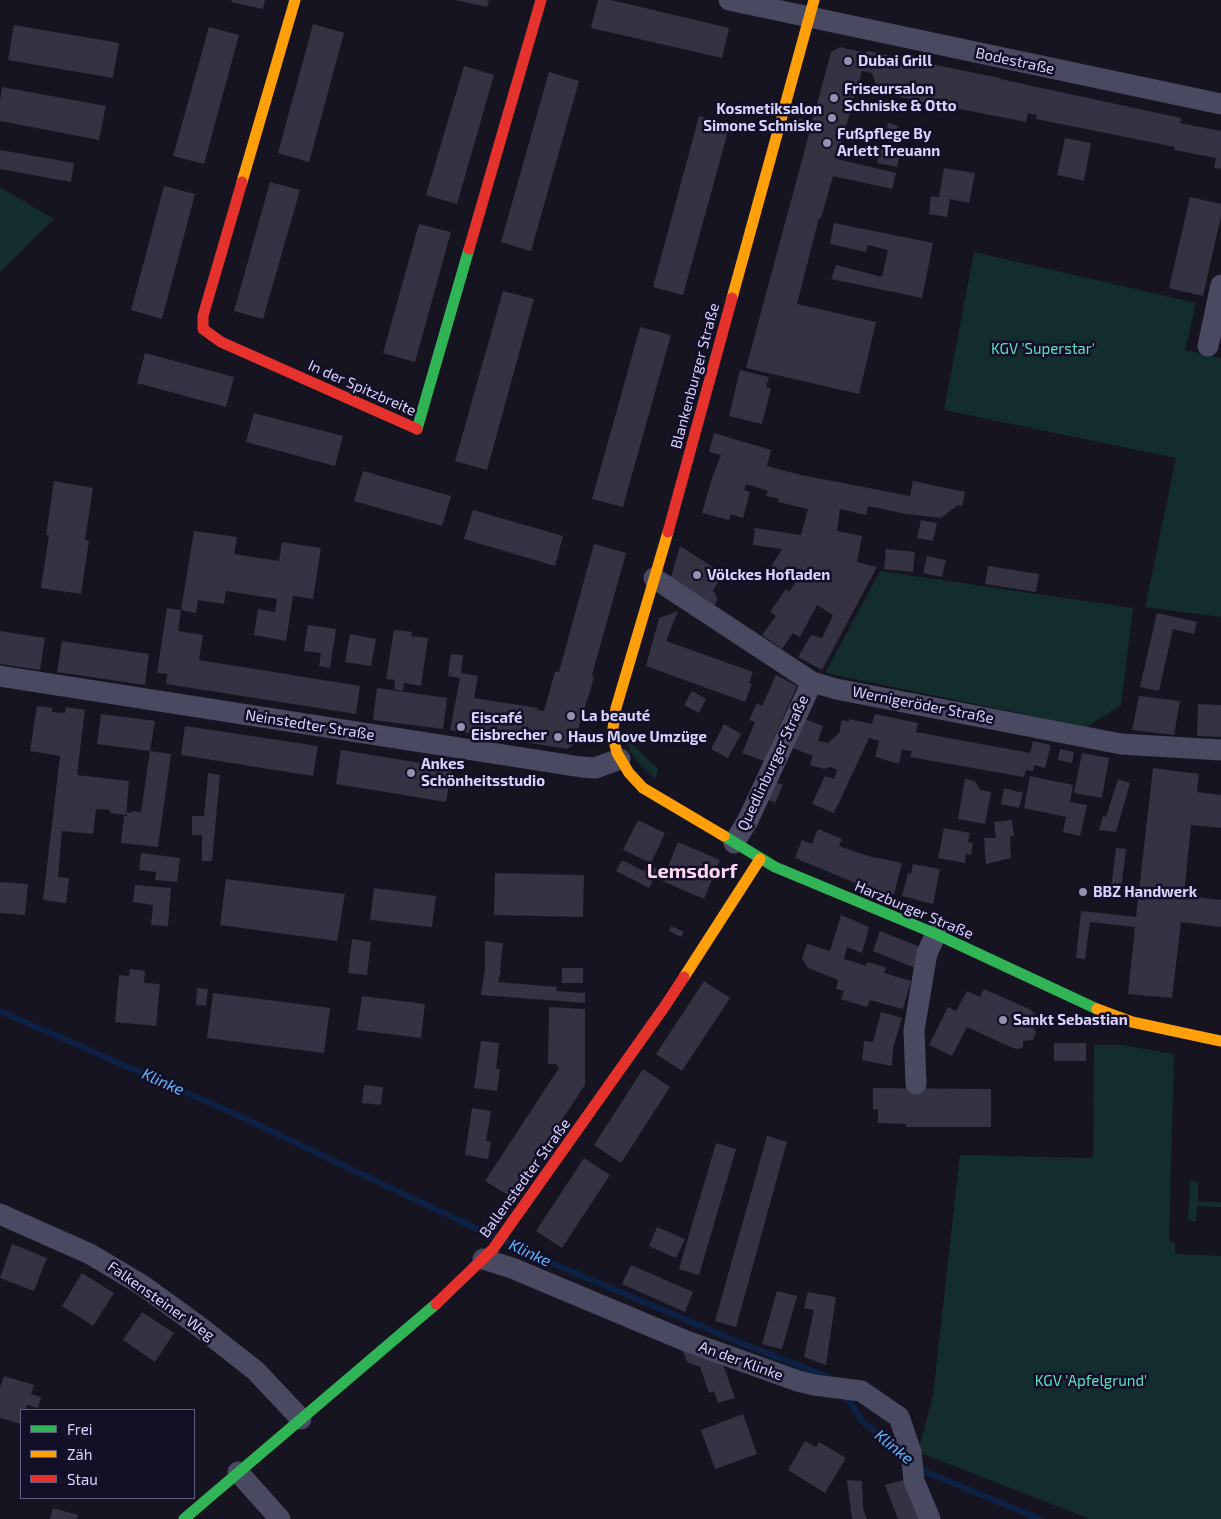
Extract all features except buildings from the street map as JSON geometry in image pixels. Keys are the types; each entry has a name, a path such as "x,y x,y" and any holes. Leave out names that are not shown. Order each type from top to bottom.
{"street":[{"name":"In der Spitzbreite","path":"295,0 203,316 203,329 221,342 417,429 541,0"},
{"name":"Bodestraße","path":"729,0 812,9 1221,104"},
{"name":"Blankenburger Straße","path":"620,760 614,742 613,728 615,715 812,9"},
{"path":"1208,346 1221,285"},
{"name":"Wernigeröder Straße","path":"654,578 812,682 1121,744 1221,750"},
{"name":"Neinstedter Straße","path":"0,676 581,768 595,768 620,760"},
{"name":"Quedlinburger Straße","path":"734,843 748,820 812,682"},
{"name":"Harzburger Straße","path":"620,760 643,788 760,859 806,881 936,934 1107,1014 1132,1022 1221,1041"},
{"name":"Ballenstedter Straße","path":"184,1519 438,1302 488,1254 506,1233 665,1006 760,859"},
{"path":"916,1084 914,1030 927,953 936,934"},
{"name":"Falkensteiner Weg","path":"0,1214 90,1254 142,1285 256,1371 300,1419"},
{"name":"An der Klinke","path":"488,1254 512,1268 686,1341 798,1381 861,1391 898,1417 911,1452 914,1481 930,1519"},
{"path":"238,1472 280,1519"}],"green space":[{"path":"0,187 54,219 0,272"},
{"name":"KGV 'Superstar'","path":"974,252 1196,303 1185,350 1221,358 1221,617 1145,607 1176,458 944,410"},
{"path":"880,571 1133,608 1121,705 1087,727 825,673"},
{"path":"626,738 658,769 656,779 641,766 630,751"},
{"name":"KGV 'Apfelgrund'","path":"1094,1045 1122,1045 1174,1054 1169,1241 1175,1243 1175,1254 1221,1256 1221,1519 1090,1519 918,1452 933,1396 960,1155 1093,1158"},
{"path":"1192,1181 1198,1182 1198,1202 1221,1202 1221,1207 1197,1206 1196,1222 1188,1220 1190,1183"}],"waterway":[{"name":"Klinke","path":"0,1011 235,1114 494,1237"},
{"name":"Klinke","path":"506,1242 746,1345 826,1376 831,1382"},
{"name":"Klinke","path":"843,1394 861,1420 906,1457"},
{"name":"Klinke","path":"918,1467 1039,1519"}],"traffic: fast":[{"path":"417,429 469,249"},
{"path":"724,836 775,867 936,934 1097,1009"},
{"path":"184,1519 436,1304"}],"traffic: slow":[{"path":"242,182 295,0"},
{"path":"732,298 814,0"},
{"path":"668,532 616,708 613,728 614,741 617,753 629,773 643,788 724,836"},
{"path":"684,977 760,859"},
{"path":"1097,1009 1132,1022 1221,1041"}],"traffic: jam":[{"path":"469,249 541,0"},
{"path":"242,182 203,316 203,329 221,342 417,429"},
{"path":"668,532 732,298"},
{"path":"436,1304 493,1249 684,977"}],"place":[{"name":"Dubai Grill","path":"848,61"},
{"name":"Friseursalon Schniske & Otto","path":"834,98"},
{"name":"Kosmetiksalon Simone Schniske","path":"832,118"},
{"name":"Fußpflege By Arlett Treuann","path":"827,143"},
{"name":"Völckes Hofladen","path":"697,575"},
{"name":"La beauté","path":"571,716"},
{"name":"Eiscafé Eisbrecher","path":"461,727"},
{"name":"Haus Move Umzüge","path":"558,737"},
{"name":"Ankes Schönheitsstudio","path":"411,773"},
{"name":"BBZ Handwerk","path":"1083,892"},
{"name":"Sankt Sebastian","path":"1003,1020"}],"district":[{"name":"Lemsdorf","path":"692,871"}]}
